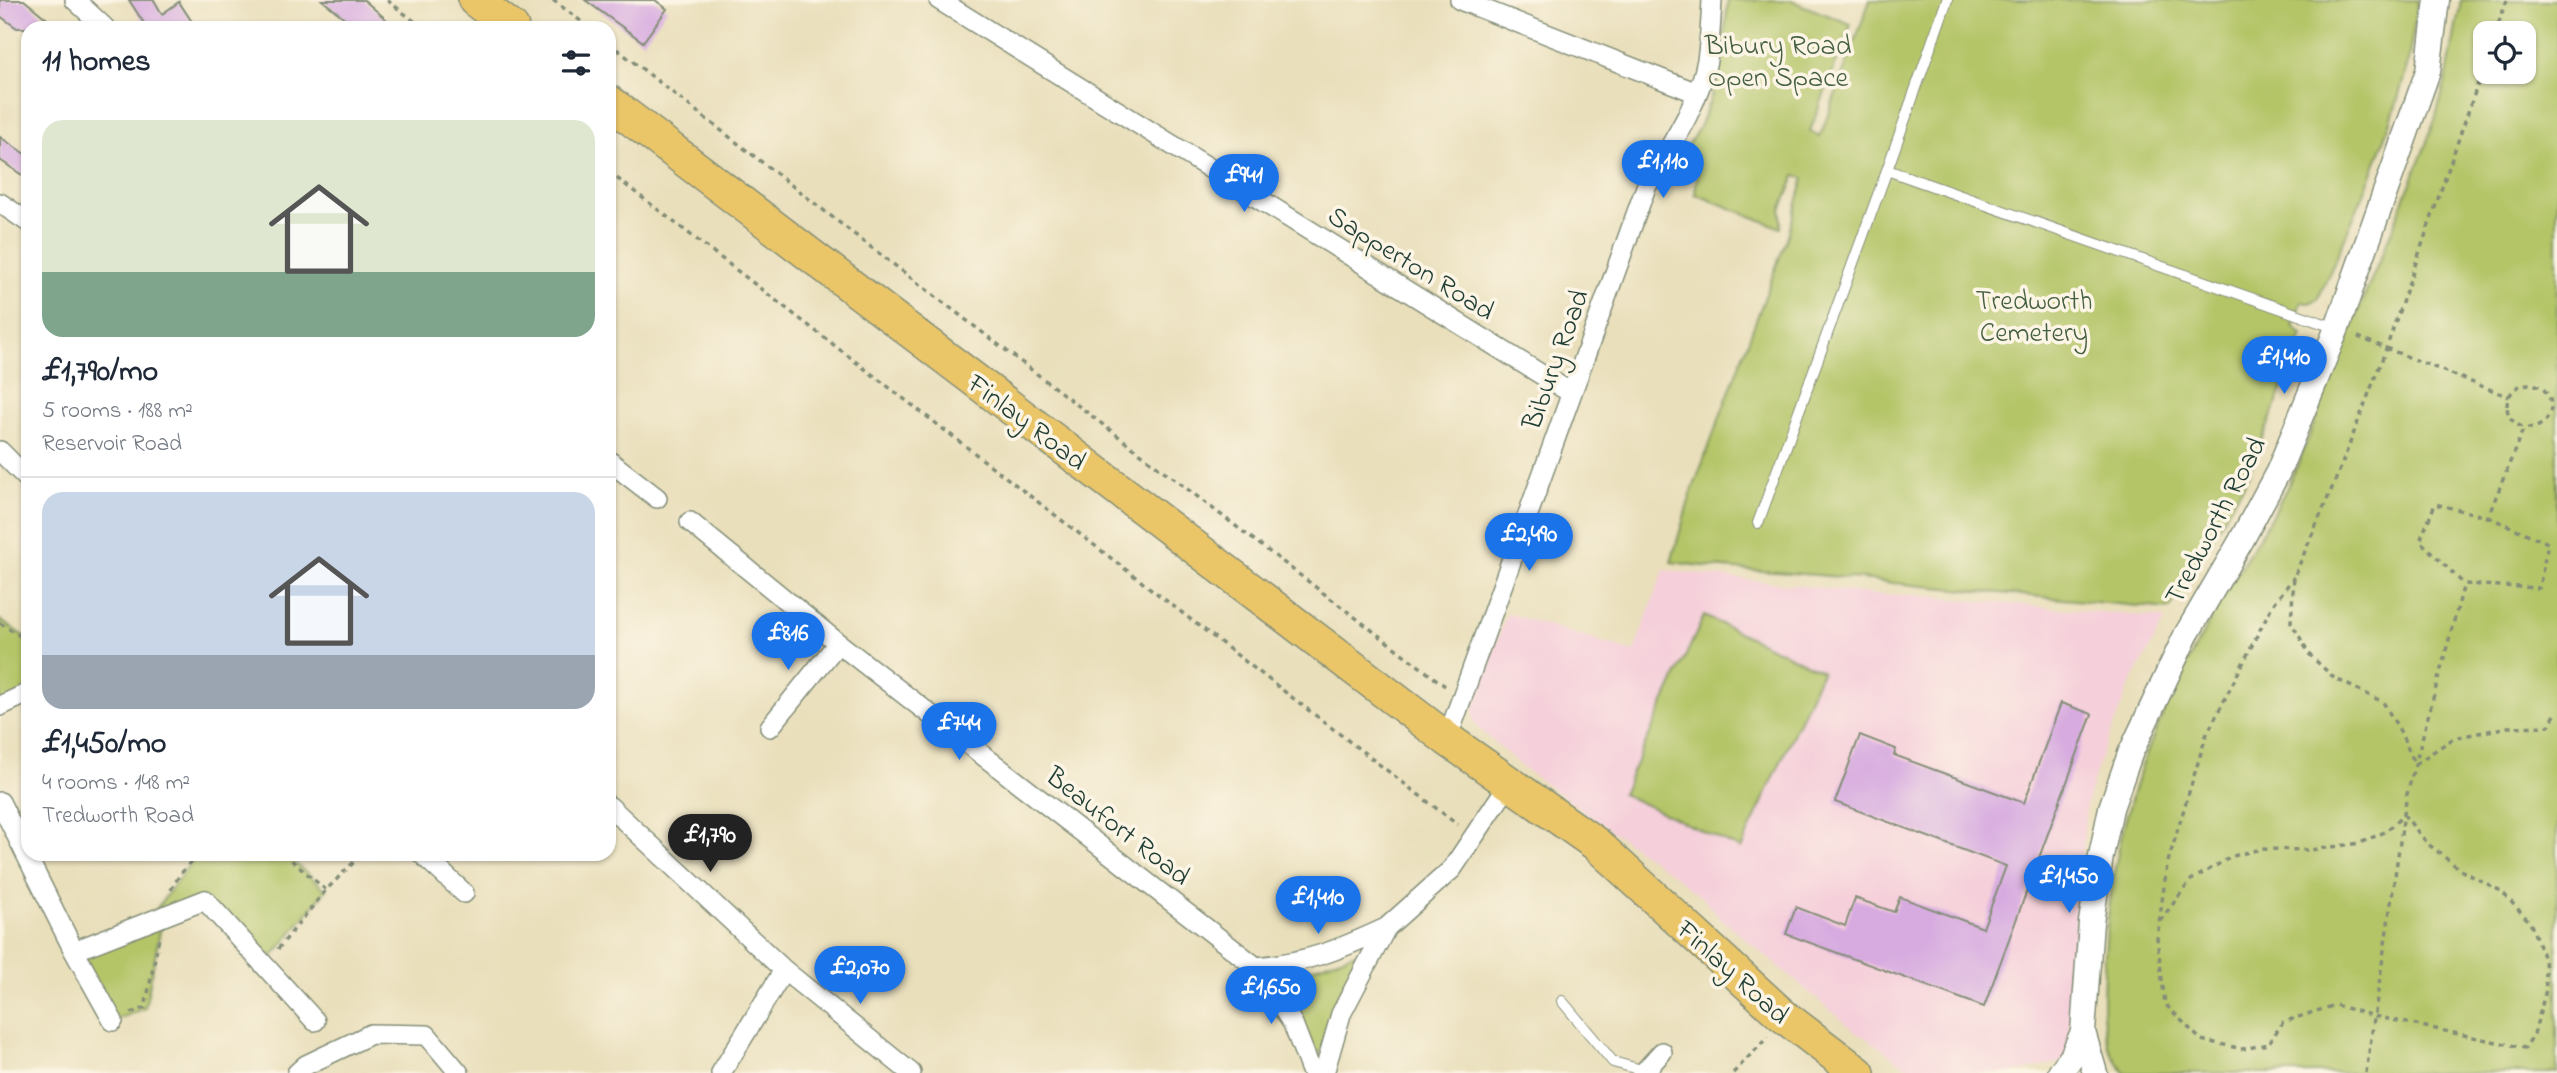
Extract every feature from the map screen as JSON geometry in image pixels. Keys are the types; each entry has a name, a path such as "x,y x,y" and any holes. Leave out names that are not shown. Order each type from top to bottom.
{"highway":[{"path":"475,0 503,21"},
{"name":"Finlay Road","path":"616,107 1447,739 1596,844 1781,1014 1858,1073"},
{"path":"1447,739 1503,793 1590,855 1615,863"}],"street":[{"path":"75,0 98,21"},
{"name":"Sapperton Road","path":"939,0 1571,393"},
{"path":"1460,0 1697,93"},
{"name":"Bibury Road","path":"1447,739 1646,187 1697,93 1707,61 1712,0"},
{"name":"Tredworth Road","path":"2060,1073 2072,1056 2083,1032 2091,922 2101,856 2126,763 2186,635 2278,472 2337,328 2428,71 2437,0"},
{"path":"0,203 21,217"},
{"path":"0,451 21,472"},
{"path":"616,466 657,498"},
{"name":"Beaufort Road","path":"690,522 838,643 1256,967 1293,1024 1312,1073"},
{"path":"770,727 838,643"},
{"path":"0,706 21,696"},
{"path":"1256,967 1300,962 1320,956 1386,928 1452,869 1503,793"},
{"path":"0,802 21,844"},
{"path":"616,813 784,970 911,1073"},
{"path":"29,861 74,951 113,1021"},
{"path":"430,861 464,893"},
{"path":"74,951 205,900 315,1021"},
{"path":"1324,1073 1341,1014 1386,928"},
{"path":"721,1073 784,970"},
{"name":"Tredworth Road","path":"2083,1032 2095,1073"},
{"path":"297,1073 306,1065 371,1034 428,1035 459,1073"},
{"path":"1645,1072 1662,1052"}],"lane":[{"path":"1758,523 1947,0"},
{"path":"1887,170 2337,328"},
{"path":"1562,1001 1613,1062 1645,1072"}],"path":[{"path":"387,0 414,21"},
{"path":"554,0 581,21"},
{"path":"2500,21 2507,0"},
{"path":"616,48 1320,592 1450,690 1464,697"},
{"path":"2404,815 2428,844 2462,871 2501,891 2530,922 2544,959 2546,990 2534,1034 2525,1048 2374,1016 2335,1005 2283,1023 2268,1044 2243,1049 2201,1040 2165,1003 2157,938 2167,865 2206,736 2272,606 2294,577 2338,474 2386,349 2478,84"},
{"path":"616,177 1473,837"},
{"path":"2337,328 2509,397"},
{"path":"2532,384 2545,391 2549,397 2550,411 2543,422 2525,427 2518,425 2510,416 2507,403 2518,386 2532,384"},
{"path":"2550,411 2557,414"},
{"path":"2488,517 2525,427"},
{"path":"2435,504 2488,517 2548,543 2539,588 2463,583 2420,541 2435,504"},
{"path":"2294,577 2291,622 2310,655 2334,678 2383,702 2415,764"},
{"path":"2366,1073 2404,815 2463,583"},
{"path":"0,623 21,636"},
{"path":"2415,764 2454,738 2508,727 2549,726 2557,711"},
{"path":"2160,920 2191,880 2233,856 2261,849 2311,850 2360,844 2385,832 2404,815"},
{"path":"113,1021 145,1008 154,919 192,861"},
{"path":"292,861 326,890"},
{"path":"265,966 326,890 355,861"},
{"path":"1732,1073 1772,1034 1781,1014"}],"shaded area":[{"path":"1664,570 1872,594 1912,595 2166,618 2129,687 2100,759 2086,805 2067,1061 2012,1073 1920,1073 1911,1069 1854,1030 1719,917 1705,900 1675,876 1526,770 1479,729 1474,722 1473,709 1507,613 1634,652"}],"green space":[{"name":"Tredworth Cemetery","path":"1728,0 1789,0 1851,24 1810,131 1820,137 1870,0 2418,0 2411,47 2397,103 2366,188 2318,299 2309,303 2301,302 2293,326 2302,335 2244,484 2170,609 1671,562 1691,494 1788,235 1804,178 1795,176 1781,210 1781,228 1695,194 1698,168 1679,160 1699,127 1716,81"},
{"path":"2461,0 2557,0 2557,1073 2125,1073 2116,1062 2106,1039 2103,1013 2104,973 2115,871 2136,783 2157,727 2183,671 2225,593 2282,498 2298,464 2435,120 2447,76"},
{"path":"1704,616 1822,671 1741,849 1622,794"},
{"path":"0,620 21,634 21,696 0,706"},
{"path":"192,861 292,861 326,890 265,966 205,900 163,916 145,1008 113,1021 74,951 146,923"},
{"path":"1355,953 1357,959 1335,1003 1321,1052 1315,1053 1298,1014 1277,978 1283,973 1306,970"}],"building":[{"path":"0,0 24,0 50,21 21,21 21,28 17,28 0,16"},
{"path":"129,0 154,0 162,14 179,2 191,21 142,21"},
{"path":"322,0 364,0 388,21 348,21"},
{"path":"585,0 655,0 667,9 643,42"},
{"path":"0,137 21,151 21,174 0,160"},
{"path":"2061,703 2092,714 1984,1007 1786,934 1796,907 1845,926 1855,898 1894,912 1900,897 1983,928 2006,866 1835,802 1860,735 1896,749 1894,755 2024,803"}],"park label":[{"name":"Bibury Road Open Space","path":"1778,60"}]}
